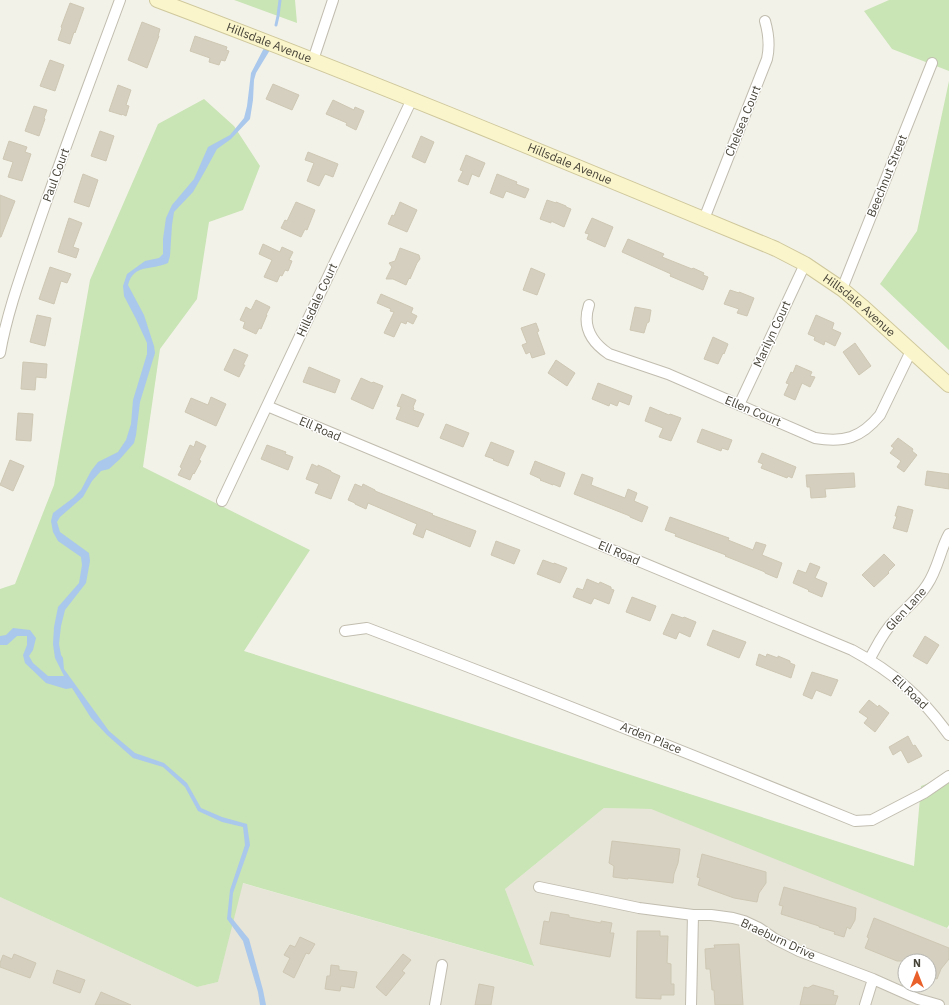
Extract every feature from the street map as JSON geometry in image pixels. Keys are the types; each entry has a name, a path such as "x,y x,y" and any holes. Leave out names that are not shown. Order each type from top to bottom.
{"street":[{"name":"Paul Court","path":"0,353 11,307 43,211 120,0"},
{"name":"Hillsdale Avenue","path":"157,0 412,99 776,249 805,264 842,288 949,385"},
{"path":"313,60 333,0"},
{"name":"Chelsea Court","path":"704,219 767,59 769,33 765,22"},
{"name":"Beechnut Street","path":"842,288 932,62"},
{"name":"Hillsdale Court","path":"222,501 412,99"},
{"name":"Marilyn Court","path":"739,405 805,264"},
{"name":"Ellen Court","path":"589,305 587,318 588,329 593,340 600,348 609,354 668,374 815,438 829,441 853,437 873,424 880,415 911,351"},
{"name":"Ell Road","path":"266,406 852,650 888,672 908,687 942,724 949,735"},
{"name":"Glen Lane","path":"869,660 883,634 919,596 928,584 936,569 949,534"},
{"name":"Arden Place","path":"345,631 367,628 649,737 855,821 872,820 924,793 949,776"},
{"name":"Braeburn Drive","path":"539,887 639,908 693,915 718,916 744,921 800,951 939,1005"},
{"path":"691,1005 693,915"},
{"path":"435,1005 442,965"},
{"path":"865,1005 873,979"}],"shaded area":[{"path":"604,808 651,809 767,853 949,929 949,1005 0,1005 0,897 197,987 218,982 242,883 533,966 505,889"}],"green space":[{"path":"234,0 295,0 297,23 237,1"},
{"path":"889,0 949,0 949,71 892,49 864,11"},
{"path":"949,81 949,350 880,284 917,231"},
{"path":"204,99 234,126 260,166 243,210 209,222 197,299 160,349 143,467 310,550 244,651 914,866 921,786 949,776 949,925 947,928 651,809 604,808 505,889 534,966 243,883 218,982 197,987 0,897 0,589 15,584 54,485 90,280 158,124"}],"water":[{"path":"264,48 270,50 256,73 250,119 231,139 217,149 193,192 174,212 168,263 139,270 134,273 128,285 144,315 155,353 140,402 134,443 109,469 101,471 92,481 83,497 60,517 57,522 60,532 89,553 90,561 86,583 65,610 61,626 59,644 64,669 109,731 135,753 164,763 187,783 201,808 222,817 247,824 250,845 233,893 231,917 249,939 266,1005 260,1005 258,992 243,941 227,919 230,890 245,845 243,827 222,822 198,811 185,787 163,767 133,758 107,735 91,718 72,688 66,689 46,683 25,663 23,655 27,645 27,636 17,636 7,645 0,645 0,636 6,635 13,628 30,630 36,638 33,650 29,656 33,663 48,676 64,676 55,658 53,644 54,627 58,607 79,583 82,565 81,557 58,541 53,532 51,521 53,513 81,490 91,471 98,462 118,452 126,440 131,424 133,400 147,354 147,343 124,296 123,286 127,274 145,261 159,258 163,254 163,239 166,218 172,205 194,179 208,147 230,135 244,118 251,73"}],"building":[{"path":"70,3 84,8 70,44 58,40"},
{"path":"142,22 160,29 159,36 147,68 128,60"},
{"path":"195,36 227,47 226,50 229,51 225,61 221,60 219,65 209,62 210,58 190,51"},
{"path":"50,60 64,65 55,91 40,86"},
{"path":"273,84 299,95 292,110 266,99"},
{"path":"118,85 131,90 126,105 129,106 126,116 109,111"},
{"path":"333,100 354,110 355,107 364,111 356,130 346,125 347,123 326,114"},
{"path":"34,106 47,110 39,136 25,131"},
{"path":"100,131 114,136 106,161 91,156"},
{"path":"421,136 434,142 425,163 412,157"},
{"path":"9,141 27,147 25,152 31,154 22,181 8,177 13,162 3,159"},
{"path":"308,152 338,164 333,177 325,174 319,186 307,181 314,163 305,160"},
{"path":"466,155 485,163 479,177 472,174 468,185 458,181 463,171 460,170"},
{"path":"83,174 98,180 89,207 74,202"},
{"path":"497,174 517,182 516,184 529,189 525,198 506,191 503,198 490,193"},
{"path":"0,195 15,201 1,237 0,237"},
{"path":"547,200 556,202 571,209 564,227 551,221 551,223 540,219"},
{"path":"296,202 315,210 307,230 305,229 301,237 281,228 285,220 287,221"},
{"path":"400,202 417,210 407,232 388,224 392,215 394,216"},
{"path":"69,218 82,223 73,247 79,249 76,258 58,252"},
{"path":"592,218 613,227 605,247 587,239 589,234 585,233"},
{"path":"628,239 664,254 662,257 704,273 703,275 708,277 703,290 670,276 671,274 622,252"},
{"path":"263,244 280,252 282,247 293,252 289,260 292,261 288,271 285,270 282,276 280,275 277,282 264,277 272,260 259,254"},
{"path":"400,248 419,255 420,259 406,285 393,279 386,279 392,267 389,263 395,261"},
{"path":"50,267 71,274 67,283 61,281 54,304 39,299"},
{"path":"531,268 545,274 537,295 523,290"},
{"path":"730,290 754,298 747,316 737,313 739,309 724,304"},
{"path":"381,294 413,308 411,313 417,316 413,324 407,321 406,324 401,322 394,337 384,333 394,312 390,311 391,309 377,303"},
{"path":"256,300 270,307 261,329 259,328 256,334 243,328 245,322 240,320 246,307 251,310"},
{"path":"635,307 651,310 649,322 647,323 644,333 630,330"},
{"path":"37,315 51,318 45,346 30,342"},
{"path":"816,315 834,323 832,329 841,333 835,346 825,341 824,345 814,340 815,337 808,334"},
{"path":"536,323 539,331 537,332 545,354 532,358 530,352 526,354 522,345 527,343 521,328"},
{"path":"713,337 728,344 718,364 704,359"},
{"path":"855,343 871,366 859,375 843,352"},
{"path":"234,349 248,355 239,377 224,370"},
{"path":"556,360 575,373 567,386 548,373"},
{"path":"23,362 47,364 46,378 36,377 35,390 21,389"},
{"path":"796,365 812,372 810,376 815,377 810,387 802,383 795,400 784,395 789,384 786,383 791,372 793,373"},
{"path":"309,367 340,380 335,393 303,382"},
{"path":"361,378 383,386 373,409 351,399"},
{"path":"598,383 632,396 629,405 619,401 617,406 610,403 609,406 592,399"},
{"path":"402,394 416,400 413,410 424,414 418,427 396,419 401,407 397,406"},
{"path":"211,397 226,404 216,426 185,412 191,398 208,405"},
{"path":"650,407 681,418 671,441 659,437 663,428 645,421"},
{"path":"18,413 33,414 31,441 16,440"},
{"path":"446,424 469,433 463,447 440,438"},
{"path":"702,429 732,440 728,450 722,448 721,451 697,442"},
{"path":"898,438 913,449 912,451 917,455 904,472 897,467 901,461 890,453 894,448 891,446"},
{"path":"196,441 206,446 199,460 201,461 190,480 178,475 190,445 194,447"},
{"path":"491,442 514,451 508,466 485,456"},
{"path":"267,445 286,452 285,454 293,457 288,470 261,459"},
{"path":"762,453 796,467 792,478 788,476 787,478 761,468 763,464 758,462"},
{"path":"10,460 24,466 13,491 0,485"},
{"path":"535,461 565,473 560,487 540,480 541,479 530,474"},
{"path":"312,464 318,467 318,465 340,476 331,499 315,493 319,484 306,479"},
{"path":"927,471 949,474 949,489 925,485"},
{"path":"854,473 855,487 825,489 826,497 811,498 810,487 807,487 806,475"},
{"path":"582,474 593,478 591,485 625,498 628,489 637,493 634,501 648,507 642,522 574,494"},
{"path":"355,484 362,487 363,484 375,491 433,514 432,515 476,531 470,547 426,529 423,538 413,534 417,524 368,503 366,509 355,504 348,500"},
{"path":"898,506 913,510 907,532 893,528 897,516 895,516"},
{"path":"670,517 729,538 728,540 753,550 756,542 766,545 762,555 782,563 777,578 725,556 726,555 675,536 676,534 665,530"},
{"path":"496,541 520,550 514,564 491,555"},
{"path":"884,554 895,565 874,587 862,575"},
{"path":"543,560 567,568 560,583 537,574"},
{"path":"810,563 820,567 815,578 827,583 822,597 793,583 798,570 806,573"},
{"path":"587,579 599,584 600,582 614,590 609,604 594,598 591,604 573,597 577,588 583,590"},
{"path":"632,597 656,606 650,621 626,612"},
{"path":"672,614 696,622 690,637 679,632 676,639 663,634"},
{"path":"713,630 746,642 739,658 707,645"},
{"path":"925,636 939,645 927,664 913,656"},
{"path":"759,654 766,657 767,654 778,658 778,656 790,661 790,663 795,665 791,678 756,665"},
{"path":"812,672 838,680 831,696 816,690 812,699 803,695"},
{"path":"869,700 878,707 879,705 889,713 875,732 864,723 868,718 859,712"},
{"path":"908,736 913,746 915,745 922,756 908,763 901,750 893,755 889,747"},
{"path":"612,841 680,849 673,883 613,877 614,866 609,863"},
{"path":"702,854 766,872 766,883 759,893 757,902 734,898 698,885 700,878 697,877"},
{"path":"784,887 856,908 855,920 850,929 847,927 844,937 834,934 835,932 819,926 781,914 783,906 779,905"},
{"path":"551,912 601,923 601,921 612,923 610,933 614,933 610,957 540,944 544,921 549,922"},
{"path":"874,918 949,948 949,959 941,969 937,979 937,953 897,953 897,961 865,948 869,938 867,937"},
{"path":"637,931 660,931 660,936 668,936 667,963 671,964 671,984 674,984 674,995 661,995 661,999 636,998"},
{"path":"300,937 315,944 309,954 306,953 294,978 283,972 290,958 284,955 290,945 295,947"},
{"path":"739,944 743,1005 715,1005 710,969 706,969 705,949 715,948 714,945"},
{"path":"14,954 36,963 30,978 0,967 3,955 12,959"},
{"path":"403,954 411,960 402,971 405,973 386,996 376,987"},
{"path":"331,965 339,966 339,970 357,972 354,988 341,986 340,991 325,989 327,976 330,976"},
{"path":"57,970 85,980 80,993 53,983"},
{"path":"479,984 494,987 491,1005 475,1005"},
{"path":"813,985 834,991 833,995 838,996 835,1005 800,1005 804,987 808,988"},
{"path":"101,992 131,1005 95,1005"}],"waterway":[{"path":"276,25 280,0"}]}
